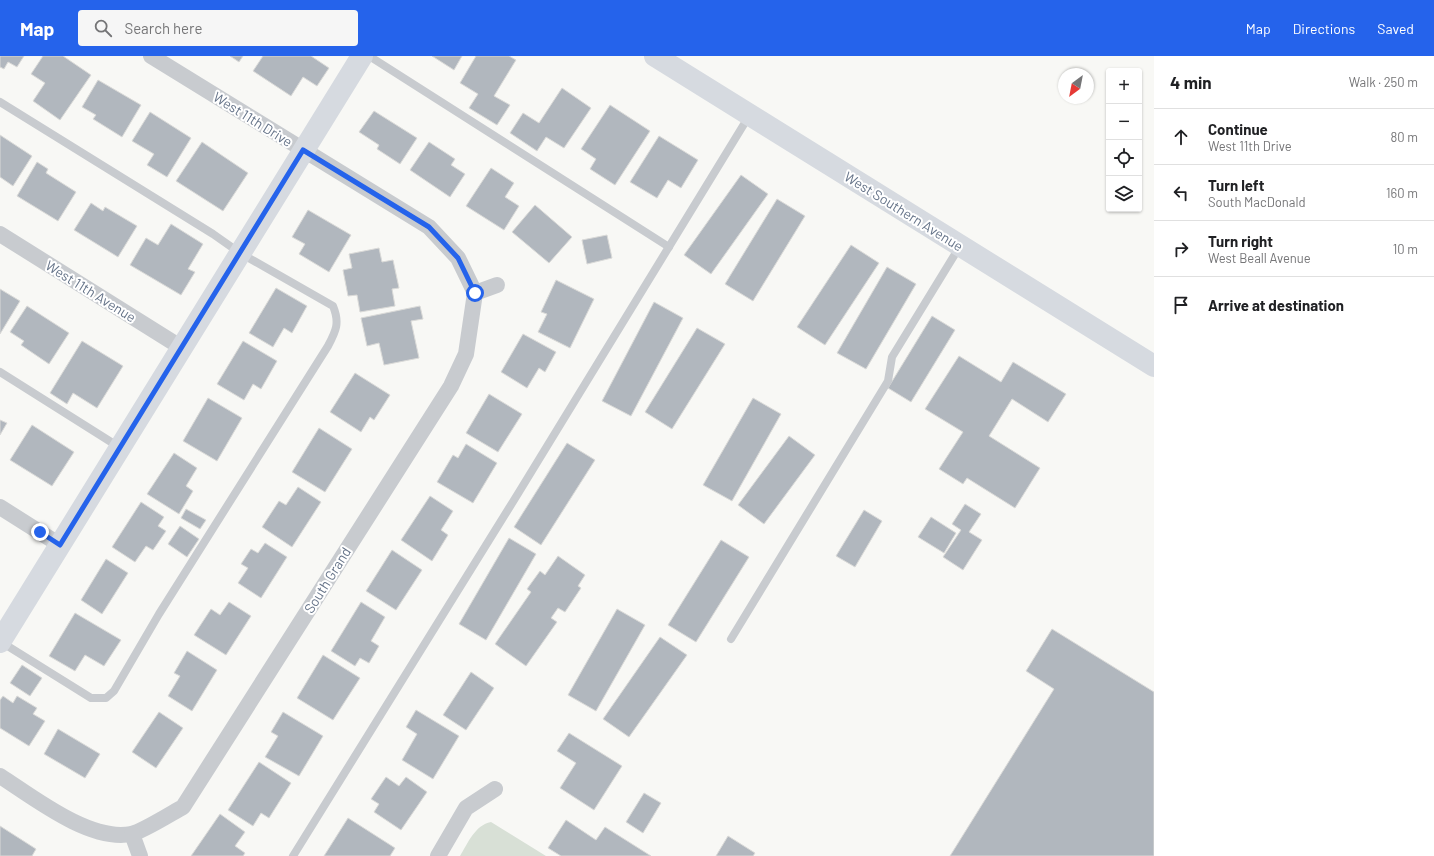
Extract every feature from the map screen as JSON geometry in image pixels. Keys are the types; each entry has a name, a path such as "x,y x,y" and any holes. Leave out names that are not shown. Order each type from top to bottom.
{"street":[{"name":"West 11th Drive","path":"151,56 429,227 458,258 475,293"},
{"path":"0,642 362,56"},
{"name":"West Southern Avenue","path":"655,56 1154,366"},
{"name":"West 11th Avenue","path":"0,234 182,348"},
{"path":"475,293 497,285"},
{"name":"South Grand","path":"132,834 183,807 451,386 466,354 475,293"},
{"path":"0,507 60,545"},
{"path":"0,776 78,825 104,834 132,834 140,856"},
{"path":"438,856 466,808 495,789"}],"lane":[{"path":"369,56 669,247"},
{"path":"0,102 213,234 240,253 333,306 338,317 335,332 328,346 159,614 114,691 106,698 91,698 0,642"},
{"path":"293,856 750,115"},
{"path":"731,639 888,381 892,358 960,246"},
{"path":"0,372 120,447"}],"shaded area":[{"path":"491,822 546,856 460,856 476,831 485,824"}],"building":[{"path":"0,56 24,56 17,67 8,62 4,69 0,67"},
{"path":"43,56 63,56 91,75 60,120 33,101 45,83 31,74"},
{"path":"230,56 243,56 239,62"},
{"path":"263,56 311,56 329,68 317,86 303,77 291,96 253,71"},
{"path":"432,56 462,56 454,70"},
{"path":"476,56 509,56 516,60 494,96 510,105 497,125 469,108 478,94 460,83"},
{"path":"98,80 141,105 122,137 93,119 96,115 82,107"},
{"path":"562,88 591,108 564,148 546,137 537,151 510,133 523,113 539,123"},
{"path":"610,105 650,131 615,185 590,169 596,159 581,149"},
{"path":"374,111 417,138 400,164 377,149 379,145 359,132"},
{"path":"150,112 191,138 167,177 147,165 154,154 132,141"},
{"path":"0,135 32,156 13,186 0,177"},
{"path":"659,136 698,160 681,188 668,180 657,198 630,182"},
{"path":"202,142 248,173 223,211 176,181"},
{"path":"429,142 455,159 451,165 465,174 450,197 410,170"},
{"path":"37,162 48,169 46,173 76,192 58,221 17,196"},
{"path":"491,168 514,183 505,197 519,206 504,230 466,206"},
{"path":"741,175 768,194 711,274 684,255"},
{"path":"777,199 805,216 753,301 725,284"},
{"path":"91,203 103,211 105,207 137,226 118,257 74,230"},
{"path":"535,205 572,237 549,263 512,232"},
{"path":"308,210 351,235 329,272 299,254 305,244 292,237"},
{"path":"171,224 203,244 188,269 195,272 181,295 130,265 146,238 158,245"},
{"path":"607,235 612,258 587,264 582,240"},
{"path":"851,245 879,263 825,345 797,327"},
{"path":"379,248 382,262 393,260 399,288 392,289 395,306 360,312 357,295 348,296 343,270 352,268 349,254"},
{"path":"887,267 916,284 866,369 837,353"},
{"path":"556,280 594,299 570,348 538,332 547,314 541,312"},
{"path":"276,288 307,306 292,333 284,328 273,347 249,333"},
{"path":"0,289 20,301 0,334"},
{"path":"654,302 683,318 631,416 602,401"},
{"path":"27,306 69,333 49,364 21,345 24,341 10,332"},
{"path":"420,306 423,319 411,321 419,358 384,365 379,343 367,346 361,318"},
{"path":"932,316 955,330 911,402 888,388"},
{"path":"697,328 725,344 672,429 645,412"},
{"path":"523,334 556,352 545,372 539,368 527,388 501,372"},
{"path":"82,341 123,366 97,408 73,393 67,404 50,393"},
{"path":"243,341 277,361 261,389 253,384 244,400 217,384"},
{"path":"959,356 1001,382 1013,362 1066,394 1048,422 1012,399 989,436 1040,468 1015,508 967,478 963,484 939,469 963,432 925,409"},
{"path":"355,373 390,395 374,420 370,417 361,432 330,412"},
{"path":"489,394 522,414 498,452 466,433"},
{"path":"208,398 242,418 217,461 183,441"},
{"path":"753,398 781,414 732,501 703,485"},
{"path":"0,420 7,423 0,435"},
{"path":"32,425 74,452 52,486 10,460"},
{"path":"319,428 352,449 325,492 292,472"},
{"path":"789,436 815,455 764,524 738,505"},
{"path":"567,443 595,460 541,545 514,527"},
{"path":"466,444 497,463 473,503 437,482 453,455 458,458"},
{"path":"174,453 197,468 186,486 193,491 179,514 147,494"},
{"path":"298,487 321,502 292,547 262,527 279,501 286,505"},
{"path":"430,496 453,511 441,530 448,535 432,561 401,540"},
{"path":"141,502 164,517 158,526 166,531 153,550 146,546 135,562 112,547"},
{"path":"965,504 981,514 969,532 982,540 963,570 943,557 961,530 952,524"},
{"path":"186,509 206,520 200,529 181,518"},
{"path":"864,510 882,521 855,567 836,556"},
{"path":"931,517 956,533 944,553 918,537"},
{"path":"180,526 199,539 187,557 168,544"},
{"path":"509,538 536,554 486,640 459,624"},
{"path":"721,540 749,557 696,642 668,625"},
{"path":"265,543 287,557 261,598 238,583 248,568 241,564 251,549 258,553"},
{"path":"392,550 422,570 396,610 366,591"},
{"path":"558,556 585,575 578,586 581,588 565,612 558,608 551,618 557,622 526,666 495,644 531,592 527,589 540,571 545,575"},
{"path":"106,559 128,573 102,614 81,600"},
{"path":"229,602 251,616 226,655 194,635 211,609 220,615"},
{"path":"361,602 385,617 371,641 379,646 369,663 360,658 355,666 331,651"},
{"path":"617,609 645,625 596,711 568,695"},
{"path":"75,613 121,640 104,666 85,655 75,671 49,656"},
{"path":"1052,629 1154,692 1154,856 950,856 1054,689 1026,671"},
{"path":"660,637 687,655 629,737 603,719"},
{"path":"187,651 217,670 192,711 168,696 180,676 174,673"},
{"path":"323,655 360,678 333,720 297,698"},
{"path":"22,665 42,678 30,696 10,683"},
{"path":"471,672 494,688 466,730 443,715"},
{"path":"3,696 13,703 17,696 37,708 33,714 45,721 29,746 0,728 0,700"},
{"path":"416,710 459,736 433,779 402,760 417,734 406,727"},
{"path":"159,712 183,728 156,768 132,752"},
{"path":"283,712 323,736 299,776 265,757 278,736 271,732"},
{"path":"58,729 100,754 85,778 44,754"},
{"path":"569,733 622,766 594,810 560,788 576,763 557,751"},
{"path":"259,762 291,783 269,818 261,813 253,826 228,810"},
{"path":"386,777 399,786 406,777 427,792 401,830 374,812 379,804 371,799"},
{"path":"644,793 661,803 643,833 626,822"},
{"path":"220,814 245,832 235,846 245,853 243,856 191,856"},
{"path":"348,818 395,848 390,856 324,856"},
{"path":"566,820 596,840 605,827 651,856 561,856 548,848"},
{"path":"0,826 36,849 32,856 0,856"},
{"path":"728,836 755,853 753,856 716,856"}],"route":[{"path":"40,532 60,545 303,150 429,227 458,258 475,293"}]}
